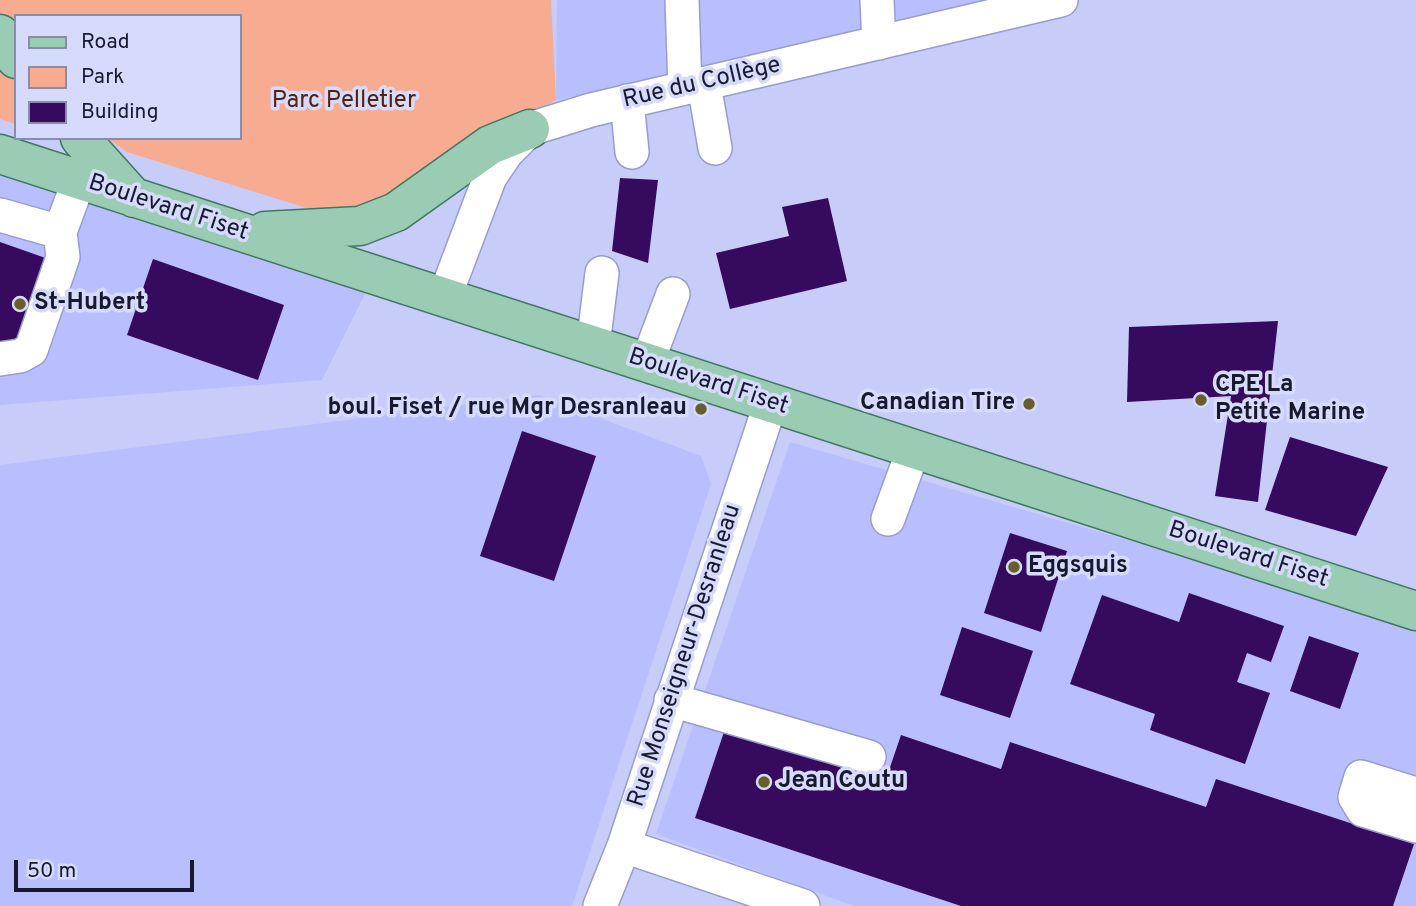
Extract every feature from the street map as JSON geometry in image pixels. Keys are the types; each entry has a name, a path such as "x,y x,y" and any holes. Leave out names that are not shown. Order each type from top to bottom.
{"main road":[{"path":"0,34 14,57"},
{"path":"243,233 360,226 396,212 490,145 530,129"},
{"path":"82,140 135,199"},
{"name":"Boulevard Fiset","path":"0,154 445,296 770,405 914,448 1416,611"}],"street":[{"path":"682,0 694,86 715,148"},
{"path":"877,0 879,43"},
{"name":"Rue du Collège","path":"445,296 490,177 507,152 530,129 627,101 1061,0"},
{"path":"627,101 632,152"},
{"path":"0,359 26,355 31,350 63,257 60,232 79,180"},
{"path":"0,215 60,232"},
{"path":"593,345 602,273"},
{"path":"647,363 673,294"},
{"name":"Rue Monseigneur-Desranleau","path":"600,906 624,846 770,405"},
{"path":"888,519 914,448"},
{"path":"671,699 869,757"},
{"path":"1416,794 1361,776 1355,797 1363,810 1416,827"},
{"path":"624,846 803,906"}],"shaded area":[{"path":"557,0 1005,0 556,100"},
{"path":"0,167 369,286 322,380 0,405"},
{"path":"539,395 701,456 711,484 572,906 0,906 0,465"},
{"path":"790,442 1416,624 1416,906 854,906 656,834"}],"green space":[{"name":"Parc Pelletier","path":"0,0 551,0 556,100 345,220 127,152 110,140 242,140 242,14 14,14 14,44 0,16"},
{"path":"0,48 14,66 14,123 0,119"}],"building":[{"path":"620,178 658,180 648,263 612,251"},
{"path":"828,198 847,281 730,309 716,253 789,236 782,207"},
{"name":"St-Hubert","path":"0,242 54,261 25,347 0,356"},
{"path":"153,259 284,305 258,380 127,335"},
{"path":"1278,321 1258,502 1215,496 1231,396 1127,402 1129,327"},
{"path":"522,431 596,456 554,581 480,556"},
{"path":"1290,437 1388,467 1356,536 1265,510"},
{"path":"1010,533 1067,551 1041,632 984,613"},
{"path":"1189,593 1284,626 1271,662 1247,653 1237,682 1270,693 1245,764 1150,730 1155,714 1070,684 1102,595 1179,622"},
{"path":"962,627 1033,651 1010,718 940,695"},
{"path":"1309,636 1359,653 1340,709 1290,691"},
{"path":"725,729 885,782 901,735 1001,769 1010,742 1206,807 1216,779 1414,844 1393,906 961,906 695,818"}],"place":[{"name":"St-Hubert","path":"20,304"},
{"name":"CPE La Petite Marine","path":"1201,400"},
{"name":"Canadian Tire","path":"1029,404"},
{"name":"boul. Fiset / rue Mgr Desranleau","path":"701,409"},
{"name":"Eggsquis","path":"1014,567"},
{"name":"Jean Coutu","path":"764,782"}]}
